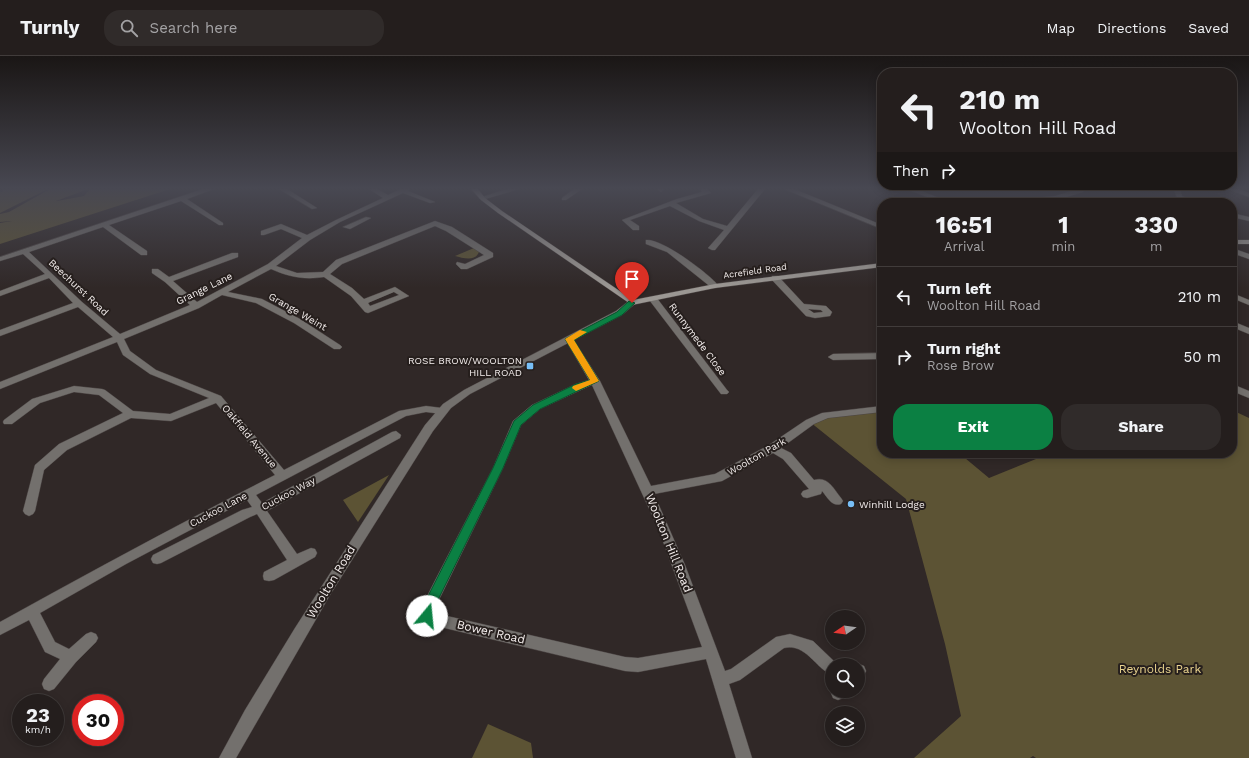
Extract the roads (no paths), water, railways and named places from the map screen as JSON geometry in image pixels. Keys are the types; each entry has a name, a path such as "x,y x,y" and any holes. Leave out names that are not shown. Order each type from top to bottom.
{"main road":[{"path":"516,222 632,303"},
{"path":"1237,242 1249,242"},
{"name":"Acrefield Road","path":"632,303 715,286 877,266"}],"street":[{"path":"0,259 114,222"},
{"path":"217,222 221,224"},
{"name":"Grange Lane","path":"0,386 196,306 271,266 308,238 337,222"},
{"path":"340,222 349,225 358,222"},
{"path":"627,222 636,228"},
{"path":"706,222 729,229"},
{"path":"712,248 735,222"},
{"path":"271,266 294,276 307,278 325,274 339,262 389,243 435,223 449,229 490,255 464,267 460,264"},
{"path":"104,225 144,253"},
{"path":"264,233 281,226 308,238"},
{"path":"649,242 670,250 715,286"},
{"name":"Beechurst Road","path":"24,251 78,304 119,337"},
{"path":"1237,252 1249,257"},
{"path":"168,280 235,255"},
{"path":"155,271 168,280 196,306"},
{"path":"325,274 348,288 363,302"},
{"path":"0,294 50,275"},
{"path":"774,278 802,306"},
{"name":"Grange Weint","path":"222,293 259,301 296,321 337,347"},
{"path":"1237,297 1249,303"},
{"name":"Runnymede Close","path":"653,298 724,392"},
{"name":"Woolton Road","path":"227,758 253,711 353,545 429,428 447,406 467,392 619,313 632,303"},
{"path":"0,333 78,304"},
{"path":"1237,326 1249,331"},
{"name":"Oakfield Avenue","path":"119,337 126,353 152,372 218,398 282,475"},
{"name":"Woolton Hill Road","path":"569,339 595,381 648,491 682,570 720,680 744,758"},
{"path":"833,357 877,356"},
{"name":"Bower Road","path":"595,381 579,386 536,407 517,423 498,468 429,606 427,616 432,619 625,664 638,664 710,652"},
{"path":"8,422 36,401 74,388 102,392 130,414"},
{"path":"1237,389 1249,395"},
{"path":"29,511 39,468 63,447 130,414 171,418 218,398"},
{"name":"Cuckoo Lane","path":"0,629 31,610 282,475 403,413 426,409 442,412"},
{"name":"Woolton Park","path":"648,491 718,478 773,448 810,422 826,415 877,409"},
{"name":"Cuckoo Way","path":"157,559 246,513 260,509 396,435"},
{"path":"773,448 787,456 809,490 821,482 837,501"},
{"path":"249,493 295,561"},
{"path":"269,576 311,552"},
{"path":"31,610 50,647 71,657"},
{"path":"49,684 71,657 91,638"},
{"path":"720,680 740,672 781,642 790,640 808,646 825,662"}],"place":[{"name":"ROSE BROW/WOOLTON HILL ROAD","path":"530,366"},
{"name":"Winhill Lodge","path":"851,504"}],"park label":[{"name":"Reynolds Park","path":"1160,669"}]}
